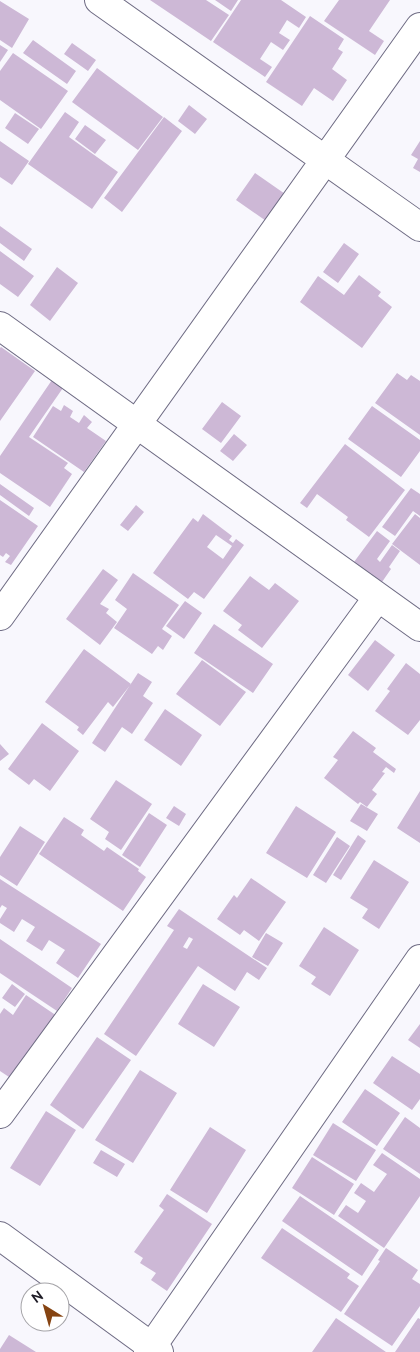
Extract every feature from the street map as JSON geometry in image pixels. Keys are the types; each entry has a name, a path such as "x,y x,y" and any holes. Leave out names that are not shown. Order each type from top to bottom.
{"street":[{"path":"99,0 420,227"},
{"path":"0,616 420,26"},
{"path":"0,326 420,627"},
{"path":"0,1114 378,597"},
{"path":"0,1236 153,1350 420,959"}],"building":[{"path":"150,0 206,0 229,15 211,41"},
{"path":"215,0 238,0 231,11"},
{"path":"241,0 281,0 306,17 299,28 287,20 279,33 290,40 283,50 271,42 260,59 272,67 265,77 213,42"},
{"path":"339,0 390,0 369,31 384,41 375,55 324,21"},
{"path":"0,1 29,19 12,48 0,40"},
{"path":"310,16 344,39 338,49 343,52 332,69 347,80 333,101 314,88 302,106 266,82"},
{"path":"33,40 76,71 67,84 23,53"},
{"path":"72,43 96,60 88,71 64,54"},
{"path":"0,45 8,50 0,62"},
{"path":"13,53 68,91 41,129 0,100 0,71"},
{"path":"97,68 163,117 138,150 72,102"},
{"path":"189,105 207,119 195,134 178,121"},
{"path":"65,112 79,122 69,137 118,172 92,209 28,164"},
{"path":"15,113 39,129 28,144 5,128"},
{"path":"164,117 182,131 122,212 104,198"},
{"path":"85,125 106,140 95,154 75,139"},
{"path":"0,141 29,161 12,185 0,177"},
{"path":"420,141 420,172 413,168 418,159 411,155"},
{"path":"255,173 288,196 269,223 236,200"},
{"path":"0,226 32,249 24,261 0,243"},
{"path":"344,243 359,254 338,283 323,272"},
{"path":"0,251 34,276 18,297 0,284"},
{"path":"57,267 78,283 50,321 30,305"},
{"path":"359,275 381,292 378,296 392,307 362,348 300,302 318,276 344,295"},
{"path":"0,348 35,371 0,421"},
{"path":"397,373 407,380 411,375 420,381 420,435 375,403"},
{"path":"54,377 65,385 29,437 68,463 64,468 72,474 50,507 0,473 0,456"},
{"path":"222,402 241,416 221,443 202,429"},
{"path":"64,405 73,411 70,417 79,423 84,415 92,422 87,428 106,441 84,472 33,437 53,406 61,411"},
{"path":"372,406 420,440 420,451 401,477 348,439"},
{"path":"234,434 247,445 233,461 220,451"},
{"path":"345,444 405,490 369,537 346,520 348,517 317,494 307,508 300,503"},
{"path":"0,484 34,508 29,516 0,495"},
{"path":"411,488 420,494 420,516 413,511 395,536 382,527"},
{"path":"0,500 38,526 11,565 5,562 10,556 6,553 3,557 0,555"},
{"path":"136,505 144,512 128,531 120,525"},
{"path":"203,514 232,536 229,540 233,543 236,539 244,545 204,599 194,592 188,599 153,573 193,518 198,522","holes":["216,535 232,546 223,559 207,547"]},
{"path":"415,514 420,518 420,565 392,544"},
{"path":"377,531 390,541 377,559 380,562 392,545 400,551 382,582 354,562"},
{"path":"103,569 118,580 100,604 109,609 106,613 117,622 100,645 66,619"},
{"path":"133,573 179,605 162,629 172,636 163,650 158,646 152,654 114,628 127,609 115,600"},
{"path":"250,576 269,590 275,583 299,601 262,648 238,630 242,625 223,611"},
{"path":"185,601 202,613 184,639 166,626"},
{"path":"214,624 273,664 253,693 194,653"},
{"path":"375,640 395,655 368,691 348,675"},
{"path":"84,649 131,684 113,707 108,702 83,735 77,730 79,727 45,702"},
{"path":"202,660 246,692 220,726 176,694"},
{"path":"406,663 420,674 420,720 408,735 375,711 390,691 387,689"},
{"path":"138,673 152,682 143,696 153,703 132,734 122,727 105,752 92,743"},
{"path":"165,709 202,735 181,766 144,740"},
{"path":"42,723 79,751 50,791 34,779 29,785 8,769"},
{"path":"353,731 376,748 373,752 396,769 394,773 386,767 382,772 385,773 372,790 377,794 367,807 360,802 358,804 324,778 338,760 333,757"},
{"path":"0,744 9,754 0,761"},
{"path":"116,780 152,804 121,850 105,839 109,832 90,819"},
{"path":"420,791 420,843 397,828"},
{"path":"361,804 378,814 367,831 350,821"},
{"path":"174,806 186,814 179,826 166,818"},
{"path":"296,806 336,832 307,878 266,853"},
{"path":"149,813 167,825 140,867 122,855"},
{"path":"64,817 84,830 81,835 104,851 107,847 139,869 138,871 146,877 123,911 39,854"},
{"path":"20,826 45,842 17,886 0,875 0,857"},
{"path":"358,835 366,841 341,880 333,875"},
{"path":"337,837 350,846 326,883 313,875"},
{"path":"374,860 409,882 379,929 362,918 368,909 350,898"},
{"path":"251,878 286,902 259,941 244,930 240,935 217,919 234,895 237,898"},
{"path":"0,879 101,944 78,978 56,963 65,950 49,940 42,951 26,941 35,927 22,919 14,932 0,923 0,919 7,908 2,905 0,908"},
{"path":"179,909 267,968 259,980 247,972 235,991 198,966 136,1056 104,1034 174,930 167,926","holes":["189,937 193,939 187,949 183,947"]},
{"path":"324,927 359,950 330,996 311,984 316,977 299,966"},
{"path":"266,933 283,943 268,966 252,957"},
{"path":"0,939 72,988 57,1011 0,973"},
{"path":"12,984 25,994 15,1007 2,998"},
{"path":"203,984 240,1007 214,1047 178,1024"},
{"path":"26,995 57,1016 12,1079 0,1071 0,1014 4,1008 13,1015"},
{"path":"420,1024 420,1048 408,1040"},
{"path":"97,1037 131,1060 83,1129 50,1105"},
{"path":"392,1056 420,1074 420,1099 412,1110 373,1083"},
{"path":"140,1070 177,1093 133,1163 95,1140"},
{"path":"365,1089 400,1113 377,1146 342,1122"},
{"path":"46,1111 76,1130 40,1186 10,1168"},
{"path":"405,1117 420,1128 420,1174 383,1149"},
{"path":"333,1123 376,1150 356,1181 313,1155"},
{"path":"210,1127 246,1150 207,1213 170,1190"},
{"path":"101,1150 125,1164 117,1177 93,1163"},
{"path":"382,1153 420,1179 420,1196 384,1248 338,1216 346,1205 358,1213 366,1201 354,1193 361,1183 374,1192 387,1174 373,1165"},
{"path":"312,1157 354,1184 334,1215 292,1188"},
{"path":"167,1194 212,1224 167,1291 151,1280 156,1273 140,1263 143,1258 134,1252 164,1210 159,1206"},
{"path":"300,1196 379,1250 362,1276 282,1221"},
{"path":"282,1228 350,1274 347,1278 359,1286 341,1312 261,1258"},
{"path":"386,1248 418,1270 412,1279 420,1284 420,1306 392,1346 344,1314 380,1261 378,1260"},
{"path":"336,1318 386,1352 312,1352"},
{"path":"418,1318 420,1319 420,1352 395,1352"},
{"path":"9,1335 36,1352 0,1352"}]}
